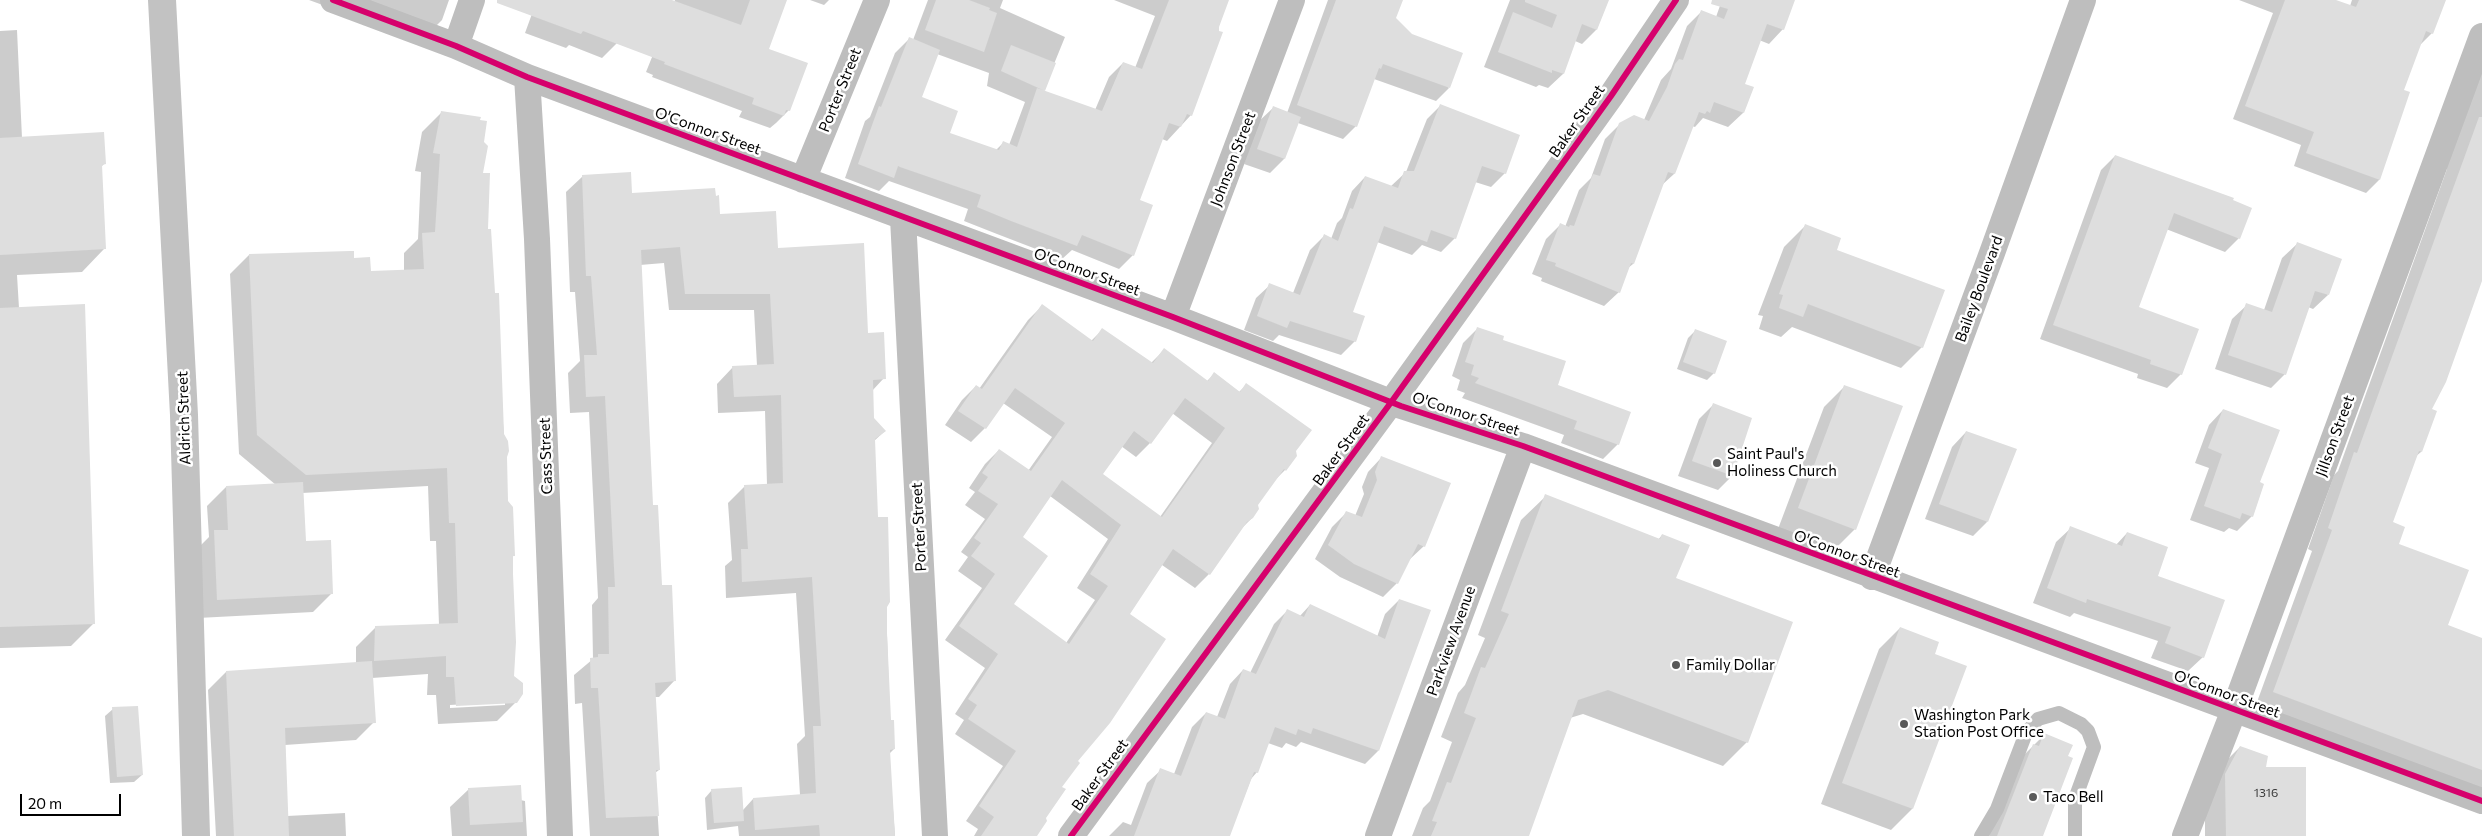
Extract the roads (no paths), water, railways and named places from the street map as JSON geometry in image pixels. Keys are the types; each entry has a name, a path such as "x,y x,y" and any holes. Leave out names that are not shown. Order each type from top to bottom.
{"street":[{"name":"Aldrich Street","path":"162,0 184,414 196,836"},
{"name":"O'Connor Street","path":"333,0 456,46 527,77 1173,317 1392,401 1523,446 1872,577 2482,801"},
{"path":"456,46 472,0"},
{"name":"Porter Street","path":"803,180 877,0"},
{"name":"Johnson Street","path":"1173,317 1292,0"},
{"name":"Baker Street","path":"1071,836 1392,401 1611,96 1676,0"},
{"name":"Bailey Boulevard","path":"1872,577 2083,0"},
{"name":"Jillson Street","path":"2185,836 2234,710 2482,36"},
{"name":"Cass Street","path":"527,77 538,239 560,836"},
{"name":"Porter Street","path":"903,218 935,836"},
{"name":"Parkview Avenue","path":"1378,836 1523,446"}],"lane":[{"path":"1981,836 1997,810 2026,733 2038,719 2059,713 2081,724 2088,731 2094,747 2075,799 2075,836"}],"place":[{"name":"Saint Paul's Holiness Church","path":"1717,463"},
{"name":"Family Dollar","path":"1676,665"},
{"name":"Washington Park Station Post Office","path":"1904,724"},
{"name":"Taco Bell","path":"2033,797"}]}
